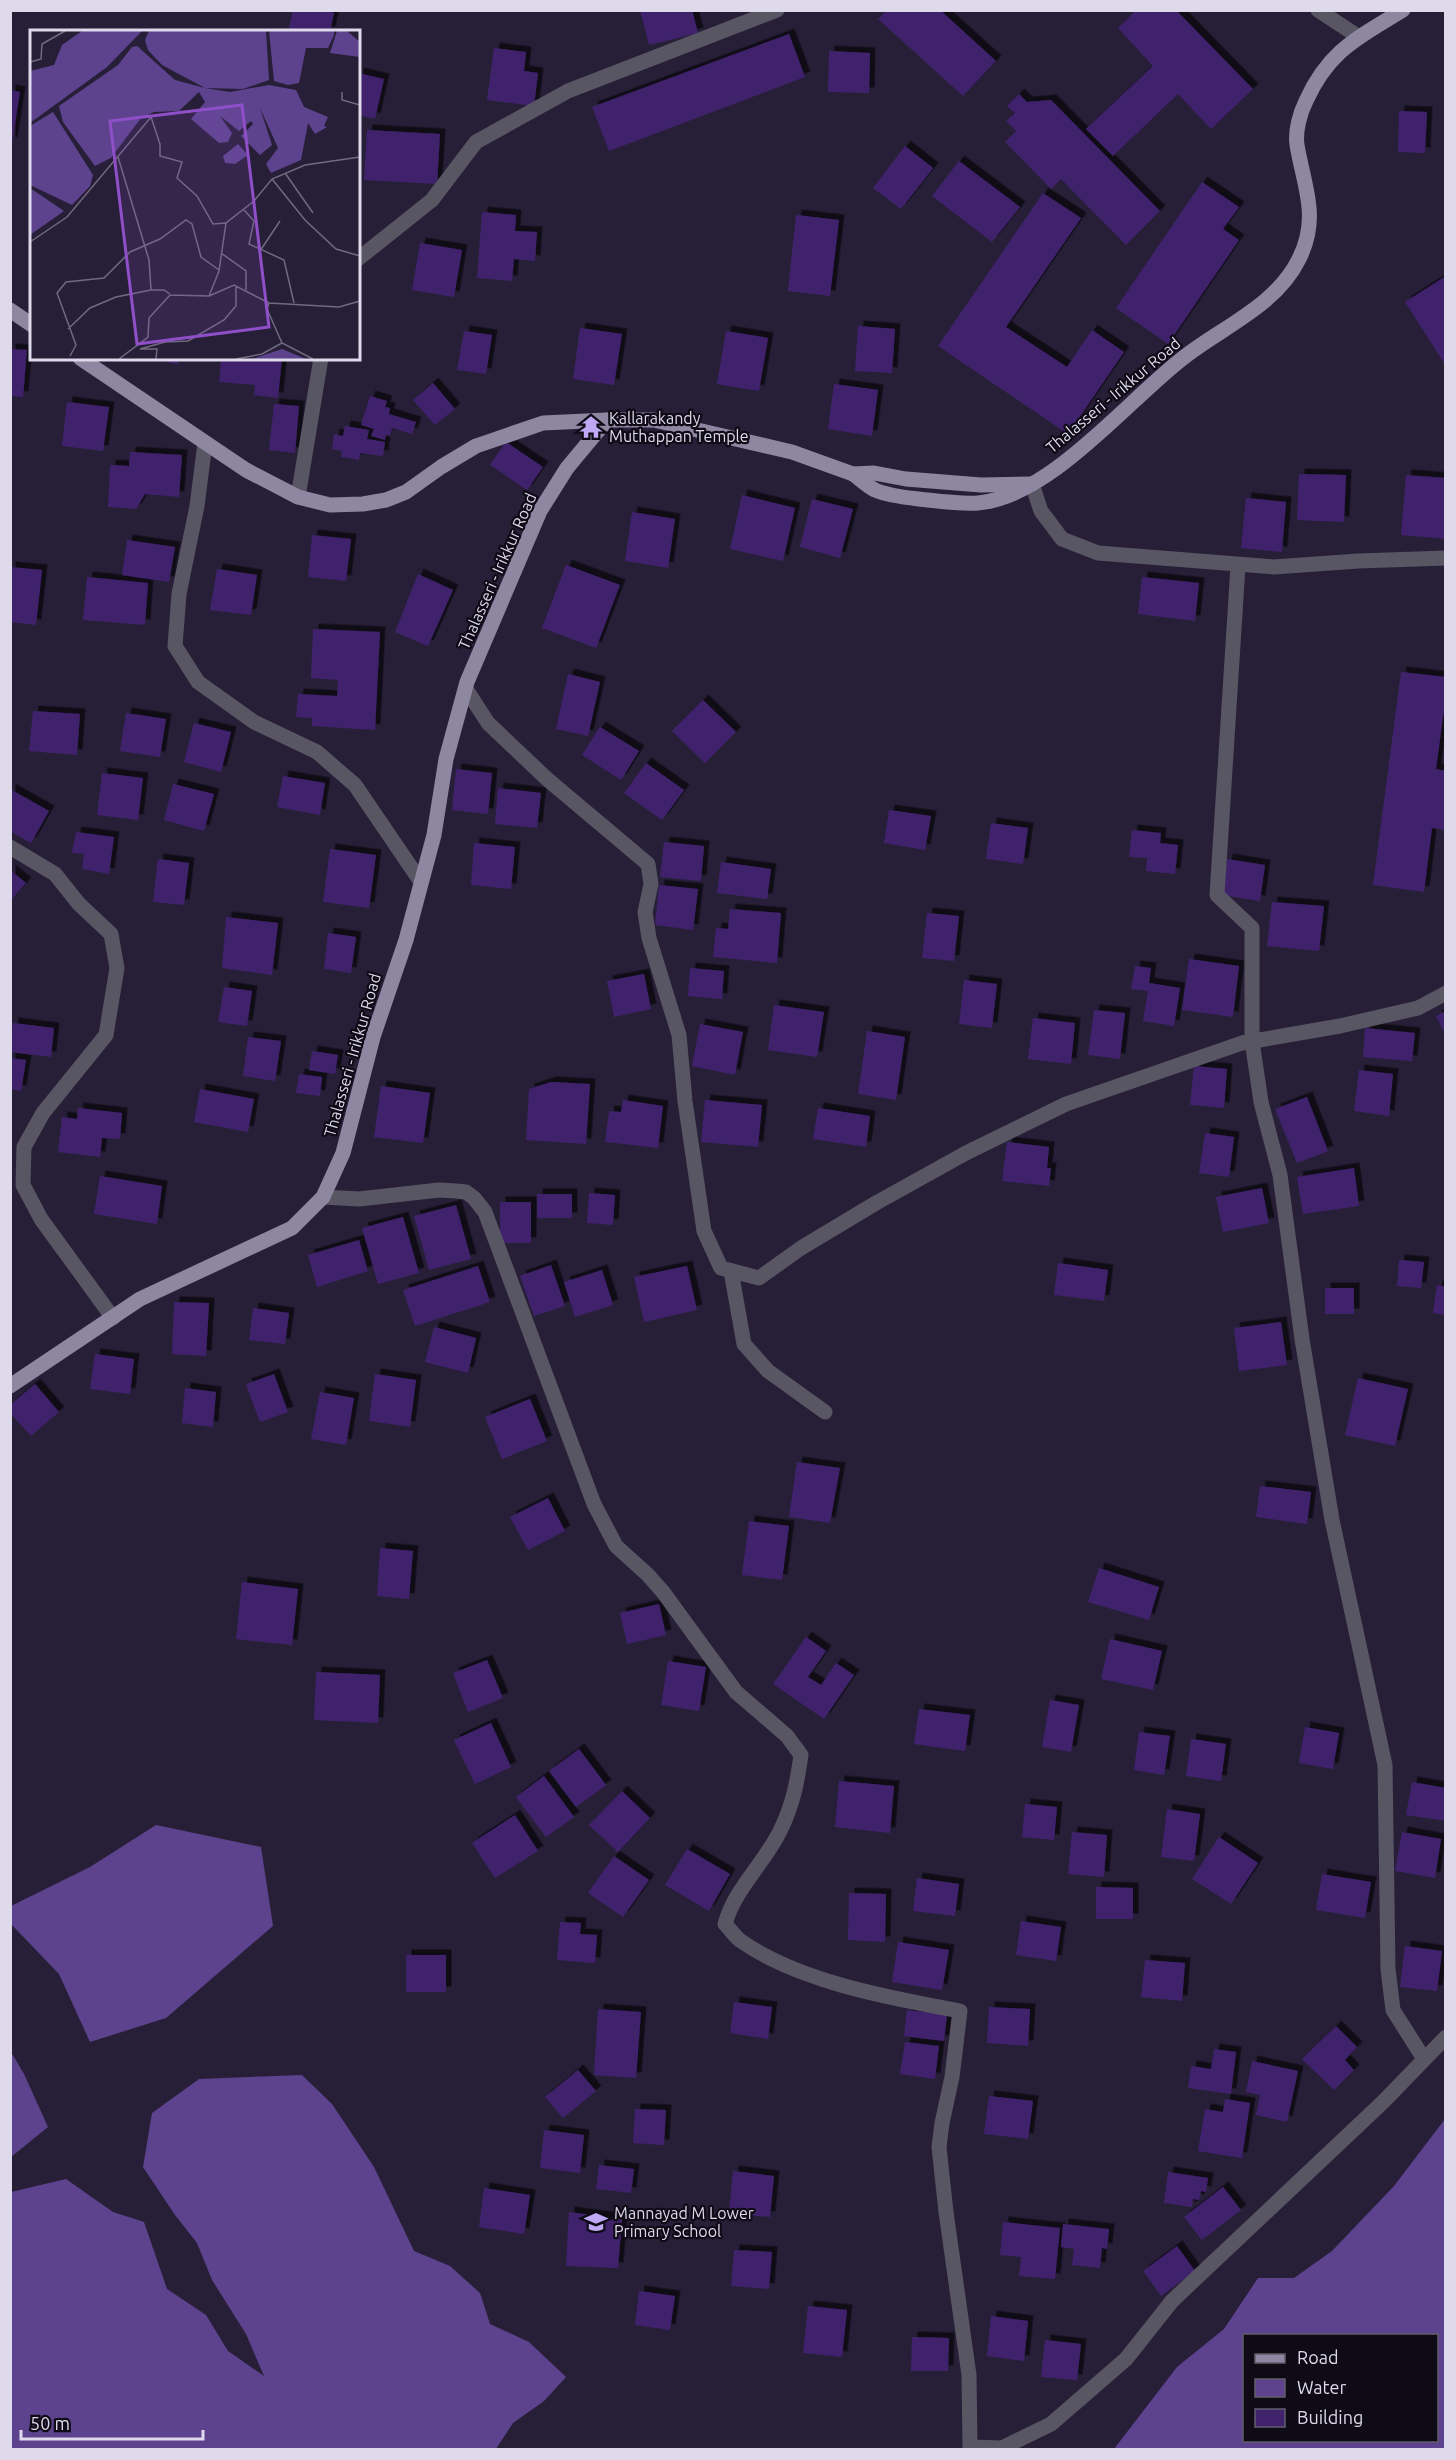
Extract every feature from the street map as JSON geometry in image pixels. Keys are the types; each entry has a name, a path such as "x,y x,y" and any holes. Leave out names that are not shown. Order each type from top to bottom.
{"main road":[{"name":"Thalasseri - Irikkur Road","path":"1032,484 1070,458 1183,358 1275,294 1299,259 1311,220 1297,142 1301,111 1320,72 1335,55 1403,10"},
{"path":"10,310 30,324"},
{"path":"83,360 246,470 298,497 330,505 363,504 386,500 406,492 476,446 543,423 607,420 654,420 792,452 853,474 874,473 906,479 981,485 1032,484"},
{"name":"Thalasseri - Irikkur Road","path":"10,1386 140,1299 292,1228 323,1197 343,1153 373,1037 406,940 434,835 446,759 466,689 540,511 567,468 607,420"}],"street":[{"path":"360,257 432,200 476,142 568,91 777,10"},
{"path":"1317,10 1359,37"},
{"path":"298,497 321,360"},
{"path":"205,443 197,506 179,594 175,646 198,682 254,722 317,752 355,785 421,882"},
{"path":"1032,484 1041,511 1062,539 1098,553 1238,566 1274,567 1446,558"},
{"path":"1238,566 1217,895 1252,928 1252,1041 1261,1102 1280,1175 1302,1339 1332,1520 1385,1765 1388,1969 1392,2010 1424,2059"},
{"path":"466,689 488,723 547,779 648,864 651,884 645,912 649,938 679,1035 685,1101 704,1231 721,1268 759,1278 801,1248 876,1203 966,1153 1066,1104 1242,1043 1340,1026 1418,1008 1446,993"},
{"path":"10,848 55,874 79,904 111,934 117,968 106,1035 43,1113 24,1147 23,1185 41,1219 113,1318"},
{"path":"323,1197 359,1199 439,1190 466,1192 474,1198 485,1212 529,1335 594,1504 606,1529 616,1546 663,1592 736,1692 787,1736 801,1755 796,1793 780,1833 730,1906 725,1924 739,1940 777,1961 838,1984 960,2011 952,2077 939,2147 969,2375 970,2447 1002,2448 1051,2424 1126,2359 1172,2301 1383,2102 1446,2037"},
{"path":"731,1270 744,1344 768,1371 825,1412"}],"water":[{"path":"156,1825 261,1847 273,1926 166,2018 90,2042 59,1974 11,1924 11,1906 90,1867"},
{"path":"11,2052 24,2074 48,2127 11,2157"},
{"path":"302,2075 332,2104 374,2167 414,2251 450,2266 480,2293 490,2324 529,2342 566,2377 544,2401 513,2423 496,2449 11,2449 11,2192 66,2179 113,2212 144,2222 167,2289 206,2315 228,2351 264,2376 246,2334 212,2280 197,2243 143,2167 152,2113 199,2079"},
{"path":"1445,2119 1445,2449 1114,2449 1177,2367 1224,2329 1258,2278 1294,2278 1332,2251 1394,2186"}],"building":[{"path":"293,10 323,10 334,13 330,30 288,30"},
{"path":"640,10 692,10 698,33 649,45"},
{"path":"887,10 940,10 996,61 963,96 878,19"},
{"path":"1136,10 1176,10 1253,89 1211,129 1178,94 1113,156 1086,129 1153,66 1118,28"},
{"path":"789,34 805,77 609,151 592,107"},
{"path":"494,48 526,52 524,71 538,73 534,106 487,100"},
{"path":"829,51 870,53 869,93 828,92"},
{"path":"360,73 384,79 375,119 360,115"},
{"path":"10,90 20,92 12,143 10,142"},
{"path":"1019,94 1027,102 1051,100 1160,211 1126,245 1061,179 1051,189 1005,142 1016,131 1006,121 1015,113 1007,106"},
{"path":"1399,111 1427,112 1425,153 1398,152"},
{"path":"367,130 440,134 437,184 364,180"},
{"path":"905,146 933,168 901,209 873,188"},
{"path":"959,161 1020,207 992,242 932,196"},
{"path":"1202,182 1239,207 1223,229 1239,240 1168,344 1116,308"},
{"path":"1043,193 1081,218 1006,327 1067,367 1092,330 1124,352 1068,434 938,346"},
{"path":"482,212 516,215 515,231 537,232 535,261 514,259 512,281 477,278"},
{"path":"796,215 839,220 830,296 788,291"},
{"path":"420,243 462,250 454,297 412,290"},
{"path":"1446,276 1446,366 1405,302"},
{"path":"858,326 895,329 892,373 855,371"},
{"path":"580,328 622,334 614,385 573,379"},
{"path":"464,331 492,335 486,374 457,370"},
{"path":"726,331 768,338 759,391 717,384"},
{"path":"10,349 27,350 23,397 10,396"},
{"path":"155,360 179,360 178,364"},
{"path":"221,360 282,360 278,398 254,395 255,385 219,382"},
{"path":"433,383 455,409 435,425 413,400"},
{"path":"834,384 878,390 872,436 828,429"},
{"path":"370,396 387,401 385,407 390,408 389,414 416,422 412,434 392,428 390,436 386,434 385,440 371,436 374,429 361,425"},
{"path":"67,402 109,407 103,451 62,446"},
{"path":"274,404 299,406 295,453 269,450"},
{"path":"345,426 369,430 367,439 385,442 383,456 360,453 359,460 341,457 342,451 332,449 334,434 343,436"},
{"path":"506,442 543,467 527,490 490,465"},
{"path":"130,452 182,455 179,497 145,494 136,509 108,507 110,465 129,466"},
{"path":"1299,474 1346,475 1344,522 1297,520"},
{"path":"1406,475 1446,478 1446,539 1401,535"},
{"path":"742,495 795,508 783,561 730,549"},
{"path":"1246,498 1286,502 1282,552 1241,548"},
{"path":"812,499 853,509 840,558 800,547"},
{"path":"632,512 675,519 668,568 625,561"},
{"path":"312,535 351,539 346,581 308,577"},
{"path":"127,540 175,547 169,582 122,575"},
{"path":"566,565 620,585 596,648 542,628"},
{"path":"10,567 42,570 36,625 10,622"},
{"path":"217,569 257,575 251,615 210,610"},
{"path":"418,574 453,590 428,646 395,632"},
{"path":"87,577 148,583 145,625 83,620"},
{"path":"1142,577 1199,583 1195,621 1138,614"},
{"path":"313,629 380,632 375,730 312,726 312,718 296,717 298,694 337,696 338,680 311,678"},
{"path":"1401,672 1446,677 1446,695 1436,769 1446,771 1446,830 1432,828 1424,892 1373,885"},
{"path":"568,674 600,682 588,736 556,729"},
{"path":"703,700 736,732 705,763 672,731"},
{"path":"33,711 80,714 77,755 29,751"},
{"path":"126,713 166,719 160,757 120,751"},
{"path":"194,723 231,732 221,772 184,762"},
{"path":"600,727 639,751 621,780 582,755"},
{"path":"646,763 684,790 662,820 624,793"},
{"path":"456,769 492,773 488,814 452,810"},
{"path":"102,773 143,778 138,820 97,815"},
{"path":"283,776 325,783 320,815 277,807"},
{"path":"173,784 214,794 204,831 164,820"},
{"path":"498,788 541,793 537,828 495,824"},
{"path":"10,789 49,811 31,843 10,831"},
{"path":"889,810 931,816 925,850 884,843"},
{"path":"991,823 1028,828 1023,864 986,859"},
{"path":"1132,830 1161,833 1160,843 1178,845 1175,874 1146,871 1147,858 1129,857"},
{"path":"76,832 114,837 109,874 82,869 84,854 72,853"},
{"path":"664,842 704,846 701,881 660,877"},
{"path":"474,843 515,847 511,889 471,885"},
{"path":"330,849 376,855 369,908 323,902"},
{"path":"158,859 189,863 184,905 153,902"},
{"path":"1227,859 1265,865 1260,901 1222,895"},
{"path":"721,862 771,869 767,899 717,893"},
{"path":"10,870 26,883 10,901"},
{"path":"659,885 698,889 693,930 655,925"},
{"path":"1272,902 1324,906 1319,951 1267,946"},
{"path":"730,909 781,913 777,963 713,957 716,928 728,929"},
{"path":"927,913 959,916 954,961 922,958"},
{"path":"226,917 278,923 272,975 222,968"},
{"path":"328,933 356,937 351,973 324,969"},
{"path":"1189,959 1239,966 1233,1017 1182,1010"},
{"path":"1135,966 1151,968 1149,983 1180,988 1174,1026 1143,1021 1148,991 1131,989"},
{"path":"690,968 724,971 722,999 688,996"},
{"path":"644,974 651,1009 614,1017 607,981"},
{"path":"964,980 997,984 992,1028 959,1024"},
{"path":"224,987 252,991 247,1026 218,1022"},
{"path":"774,1005 824,1012 817,1057 768,1050"},
{"path":"1094,1010 1125,1013 1120,1059 1088,1055"},
{"path":"1446,1011 1446,1036 1436,1016"},
{"path":"1033,1018 1075,1023 1071,1064 1028,1059"},
{"path":"13,1023 54,1028 51,1057 10,1052"},
{"path":"700,1024 743,1032 735,1075 692,1066"},
{"path":"1365,1028 1415,1033 1412,1061 1363,1057"},
{"path":"867,1031 905,1037 896,1100 858,1094"},
{"path":"248,1037 281,1041 275,1081 243,1076"},
{"path":"312,1051 338,1055 335,1074 309,1070"},
{"path":"10,1058 26,1060 21,1091 10,1089"},
{"path":"1194,1066 1227,1069 1224,1108 1190,1105"},
{"path":"1359,1070 1393,1074 1389,1116 1354,1111"},
{"path":"299,1074 322,1077 320,1096 296,1093"},
{"path":"551,1082 590,1084 586,1144 526,1140 529,1089"},
{"path":"381,1086 430,1093 423,1143 374,1137"},
{"path":"200,1089 254,1099 248,1132 194,1122"},
{"path":"1307,1097 1328,1151 1297,1163 1275,1109"},
{"path":"623,1100 663,1106 658,1148 605,1142 609,1111 621,1112"},
{"path":"705,1100 762,1105 758,1147 701,1142"},
{"path":"78,1108 122,1113 120,1139 102,1138 100,1157 58,1152 62,1117 77,1119"},
{"path":"818,1108 870,1116 866,1147 813,1139"},
{"path":"1205,1133 1234,1137 1229,1177 1199,1173"},
{"path":"1007,1142 1049,1147 1047,1168 1051,1168 1049,1186 1002,1181"},
{"path":"1354,1168 1359,1206 1303,1214 1297,1177"},
{"path":"100,1176 162,1186 157,1224 94,1214"},
{"path":"1262,1188 1269,1223 1223,1232 1216,1197"},
{"path":"589,1193 615,1195 613,1225 587,1223"},
{"path":"537,1194 572,1194 572,1218 537,1218"},
{"path":"500,1202 531,1202 531,1243 500,1243"},
{"path":"456,1205 471,1259 429,1270 414,1216"},
{"path":"403,1217 419,1273 378,1284 362,1228"},
{"path":"359,1240 368,1271 317,1287 308,1255"},
{"path":"1399,1260 1424,1262 1421,1288 1397,1286"},
{"path":"1058,1263 1108,1270 1104,1301 1054,1295"},
{"path":"551,1265 565,1306 534,1316 520,1276"},
{"path":"478,1266 490,1302 415,1326 403,1290"},
{"path":"687,1266 697,1310 644,1322 634,1277"},
{"path":"602,1270 613,1305 575,1317 564,1282"},
{"path":"1437,1285 1446,1287 1446,1315 1433,1313"},
{"path":"1325,1288 1354,1288 1354,1314 1325,1314"},
{"path":"174,1302 209,1303 206,1356 172,1354"},
{"path":"253,1308 289,1313 285,1344 249,1340"},
{"path":"1281,1322 1287,1365 1239,1371 1234,1328"},
{"path":"434,1327 476,1338 468,1373 425,1362"},
{"path":"95,1354 134,1359 130,1394 90,1389"},
{"path":"274,1374 288,1412 260,1422 246,1384"},
{"path":"375,1374 416,1380 410,1427 369,1421"},
{"path":"1358,1378 1408,1389 1395,1446 1345,1435"},
{"path":"35,1384 59,1412 31,1436 10,1413 10,1405"},
{"path":"185,1388 216,1392 213,1427 182,1423"},
{"path":"320,1392 354,1398 346,1445 311,1439"},
{"path":"530,1399 547,1441 502,1459 485,1417"},
{"path":"797,1462 840,1468 830,1523 789,1517"},
{"path":"1260,1486 1311,1492 1307,1524 1256,1517"},
{"path":"548,1498 565,1531 528,1550 510,1517"},
{"path":"749,1521 789,1526 782,1580 742,1575"},
{"path":"380,1548 413,1551 409,1599 377,1596"},
{"path":"1099,1568 1159,1587 1149,1620 1088,1602"},
{"path":"242,1582 298,1589 292,1645 236,1639"},
{"path":"659,1604 666,1635 627,1644 620,1613"},
{"path":"806,1637 826,1651 808,1677 821,1685 836,1663 854,1675 824,1719 773,1684"},
{"path":"1110,1639 1162,1651 1153,1690 1101,1679"},
{"path":"487,1660 503,1698 468,1712 453,1673"},
{"path":"668,1661 706,1667 699,1711 661,1705"},
{"path":"316,1672 380,1675 378,1723 314,1720"},
{"path":"1050,1700 1079,1705 1071,1752 1042,1747"},
{"path":"919,1709 970,1715 965,1751 914,1744"},
{"path":"491,1723 511,1767 475,1784 454,1740"},
{"path":"1305,1727 1339,1733 1333,1769 1299,1763"},
{"path":"1139,1732 1170,1736 1164,1775 1134,1770"},
{"path":"1191,1739 1226,1744 1221,1781 1186,1776"},
{"path":"579,1749 606,1785 576,1807 549,1771"},
{"path":"544,1776 574,1817 546,1837 516,1797"},
{"path":"839,1781 894,1786 890,1833 835,1827"},
{"path":"1412,1782 1446,1788 1446,1821 1406,1815"},
{"path":"622,1791 650,1818 618,1852 589,1825"},
{"path":"1025,1804 1057,1807 1054,1840 1022,1837"},
{"path":"1167,1809 1200,1814 1194,1861 1161,1857"},
{"path":"515,1815 538,1851 495,1878 472,1843"},
{"path":"1072,1832 1107,1835 1104,1877 1068,1874"},
{"path":"1402,1832 1441,1839 1435,1878 1395,1871"},
{"path":"1219,1837 1258,1863 1231,1904 1192,1879"},
{"path":"687,1849 730,1874 709,1911 665,1885"},
{"path":"614,1856 649,1880 623,1917 588,1893"},
{"path":"1322,1874 1371,1882 1365,1918 1316,1910"},
{"path":"917,1878 959,1884 955,1916 913,1911"},
{"path":"1096,1887 1133,1888 1133,1919 1096,1919"},
{"path":"849,1893 886,1894 885,1942 848,1940"},
{"path":"1021,1921 1061,1927 1056,1961 1016,1955"},
{"path":"560,1922 581,1923 580,1934 597,1935 595,1963 557,1960"},
{"path":"898,1942 949,1950 942,1990 892,1982"},
{"path":"1405,1946 1442,1951 1437,1991 1400,1987"},
{"path":"406,1955 446,1955 446,1992 406,1992"},
{"path":"1145,1960 1185,1963 1182,2001 1141,1997"},
{"path":"734,2002 772,2007 768,2039 730,2033"},
{"path":"989,2007 1030,2009 1028,2046 987,2043"},
{"path":"598,2009 641,2012 636,2078 594,2075"},
{"path":"907,2010 947,2015 944,2041 904,2036"},
{"path":"1336,2026 1357,2047 1345,2060 1354,2070 1334,2090 1302,2059"},
{"path":"905,2042 939,2046 935,2079 900,2074"},
{"path":"1214,2049 1236,2052 1231,2094 1188,2088 1191,2066 1211,2069"},
{"path":"1252,2061 1298,2071 1287,2122 1256,2115 1260,2095 1246,2092"},
{"path":"578,2070 596,2091 563,2118 545,2097"},
{"path":"989,2096 1033,2101 1028,2139 984,2134"},
{"path":"1225,2099 1250,2103 1242,2158 1198,2151 1205,2109 1223,2112"},
{"path":"635,2109 666,2110 664,2145 633,2143"},
{"path":"544,2130 584,2135 580,2173 540,2168"},
{"path":"599,2165 634,2169 631,2193 596,2189"},
{"path":"733,2171 774,2176 770,2217 729,2213"},
{"path":"1168,2172 1208,2178 1206,2192 1201,2191 1199,2200 1193,2199 1192,2207 1164,2203"},
{"path":"1223,2187 1241,2210 1202,2240 1184,2217"},
{"path":"484,2188 530,2195 524,2234 479,2227"},
{"path":"569,2212 622,2219 618,2268 566,2266"},
{"path":"1003,2222 1060,2228 1055,2279 1019,2276 1021,2257 1000,2255"},
{"path":"1063,2224 1109,2229 1107,2249 1102,2248 1100,2268 1072,2265 1074,2249 1061,2247"},
{"path":"1177,2246 1195,2271 1161,2296 1143,2271"},
{"path":"734,2250 772,2252 769,2289 731,2286"},
{"path":"639,2291 675,2296 670,2330 635,2325"},
{"path":"808,2306 847,2310 842,2357 803,2353"},
{"path":"991,2316 1028,2321 1024,2361 987,2356"},
{"path":"912,2337 949,2338 948,2371 911,2371"},
{"path":"1045,2340 1081,2344 1077,2380 1041,2377"}],"place":[{"name":"Kallarakandy Muthappan Temple","path":"591,427"},
{"name":"Mannayad M Lower Primary School","path":"596,2222"}]}
